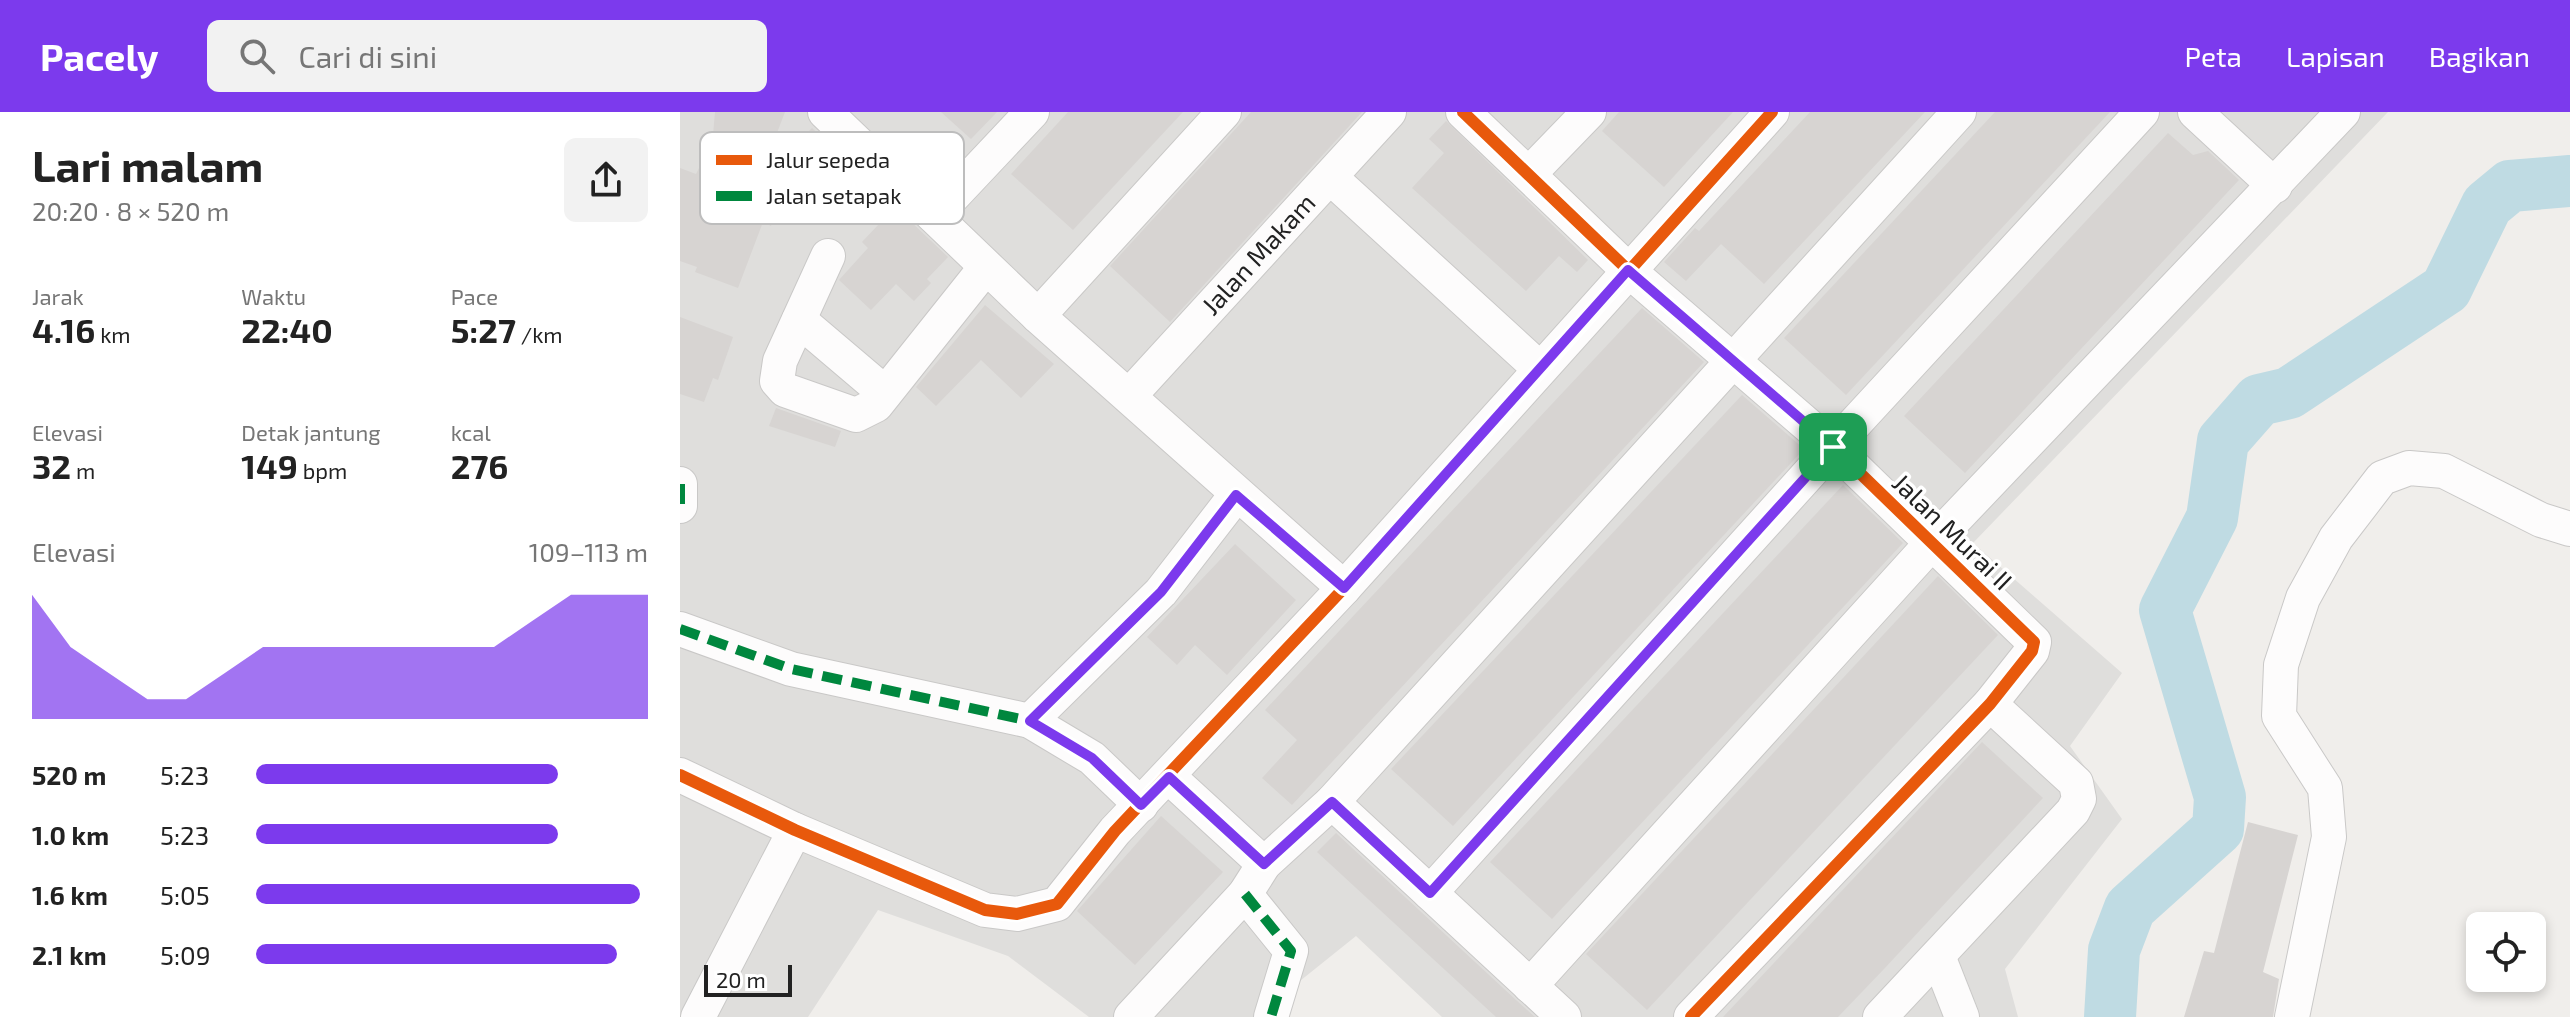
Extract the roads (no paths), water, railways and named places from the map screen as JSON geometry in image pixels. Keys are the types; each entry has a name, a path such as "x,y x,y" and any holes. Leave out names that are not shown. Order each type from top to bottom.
{"street":[{"path":"964,184 1032,112"},
{"path":"1038,316 1224,112"},
{"name":"Jalan Makam","path":"1129,396 1389,112"},
{"name":"Jalan Murai II","path":"1463,112 1628,270 1833,447 1930,545 2034,642 2032,651 1990,704 1691,1017"},
{"path":"1529,174 1589,112"},
{"path":"680,776 795,830 975,906 1017,914 1057,904 1115,831 1344,588 1772,112"},
{"path":"1131,1017 1245,894 1264,864 1332,802 1959,112"},
{"path":"1430,893 1833,447 2142,112"},
{"path":"2195,112 2275,186"},
{"path":"1530,986 1930,545 2343,112"},
{"path":"842,117 856,132"},
{"path":"1330,177 1539,368"},
{"path":"942,224 1038,316 1344,588"},
{"path":"828,256 780,361 777,381 781,387 856,415 876,405 986,267"},
{"path":"799,320 885,393"},
{"path":"2292,1017 2329,837 2325,788 2279,716 2281,665 2303,598 2336,538 2382,478 2409,468 2444,471 2541,520 2570,529"},
{"path":"680,484 680,506"},
{"path":"1030,721 1161,592 1236,495"},
{"path":"680,629 791,669 1030,721 1092,758 1141,805"},
{"path":"1880,1017 2073,811 2079,799 2076,783 1990,704"},
{"path":"1169,777 1264,864"},
{"path":"1332,802 1564,1017"},
{"path":"698,1017 795,830"},
{"path":"1245,894 1291,951 1271,1017"},
{"path":"1938,956 1962,1017"}],"waterway":[{"path":"2110,1017 2114,950 2130,908 2218,829 2220,797 2165,610 2212,518 2223,441 2259,400 2289,393 2446,289 2487,205 2510,186 2570,181"}]}
